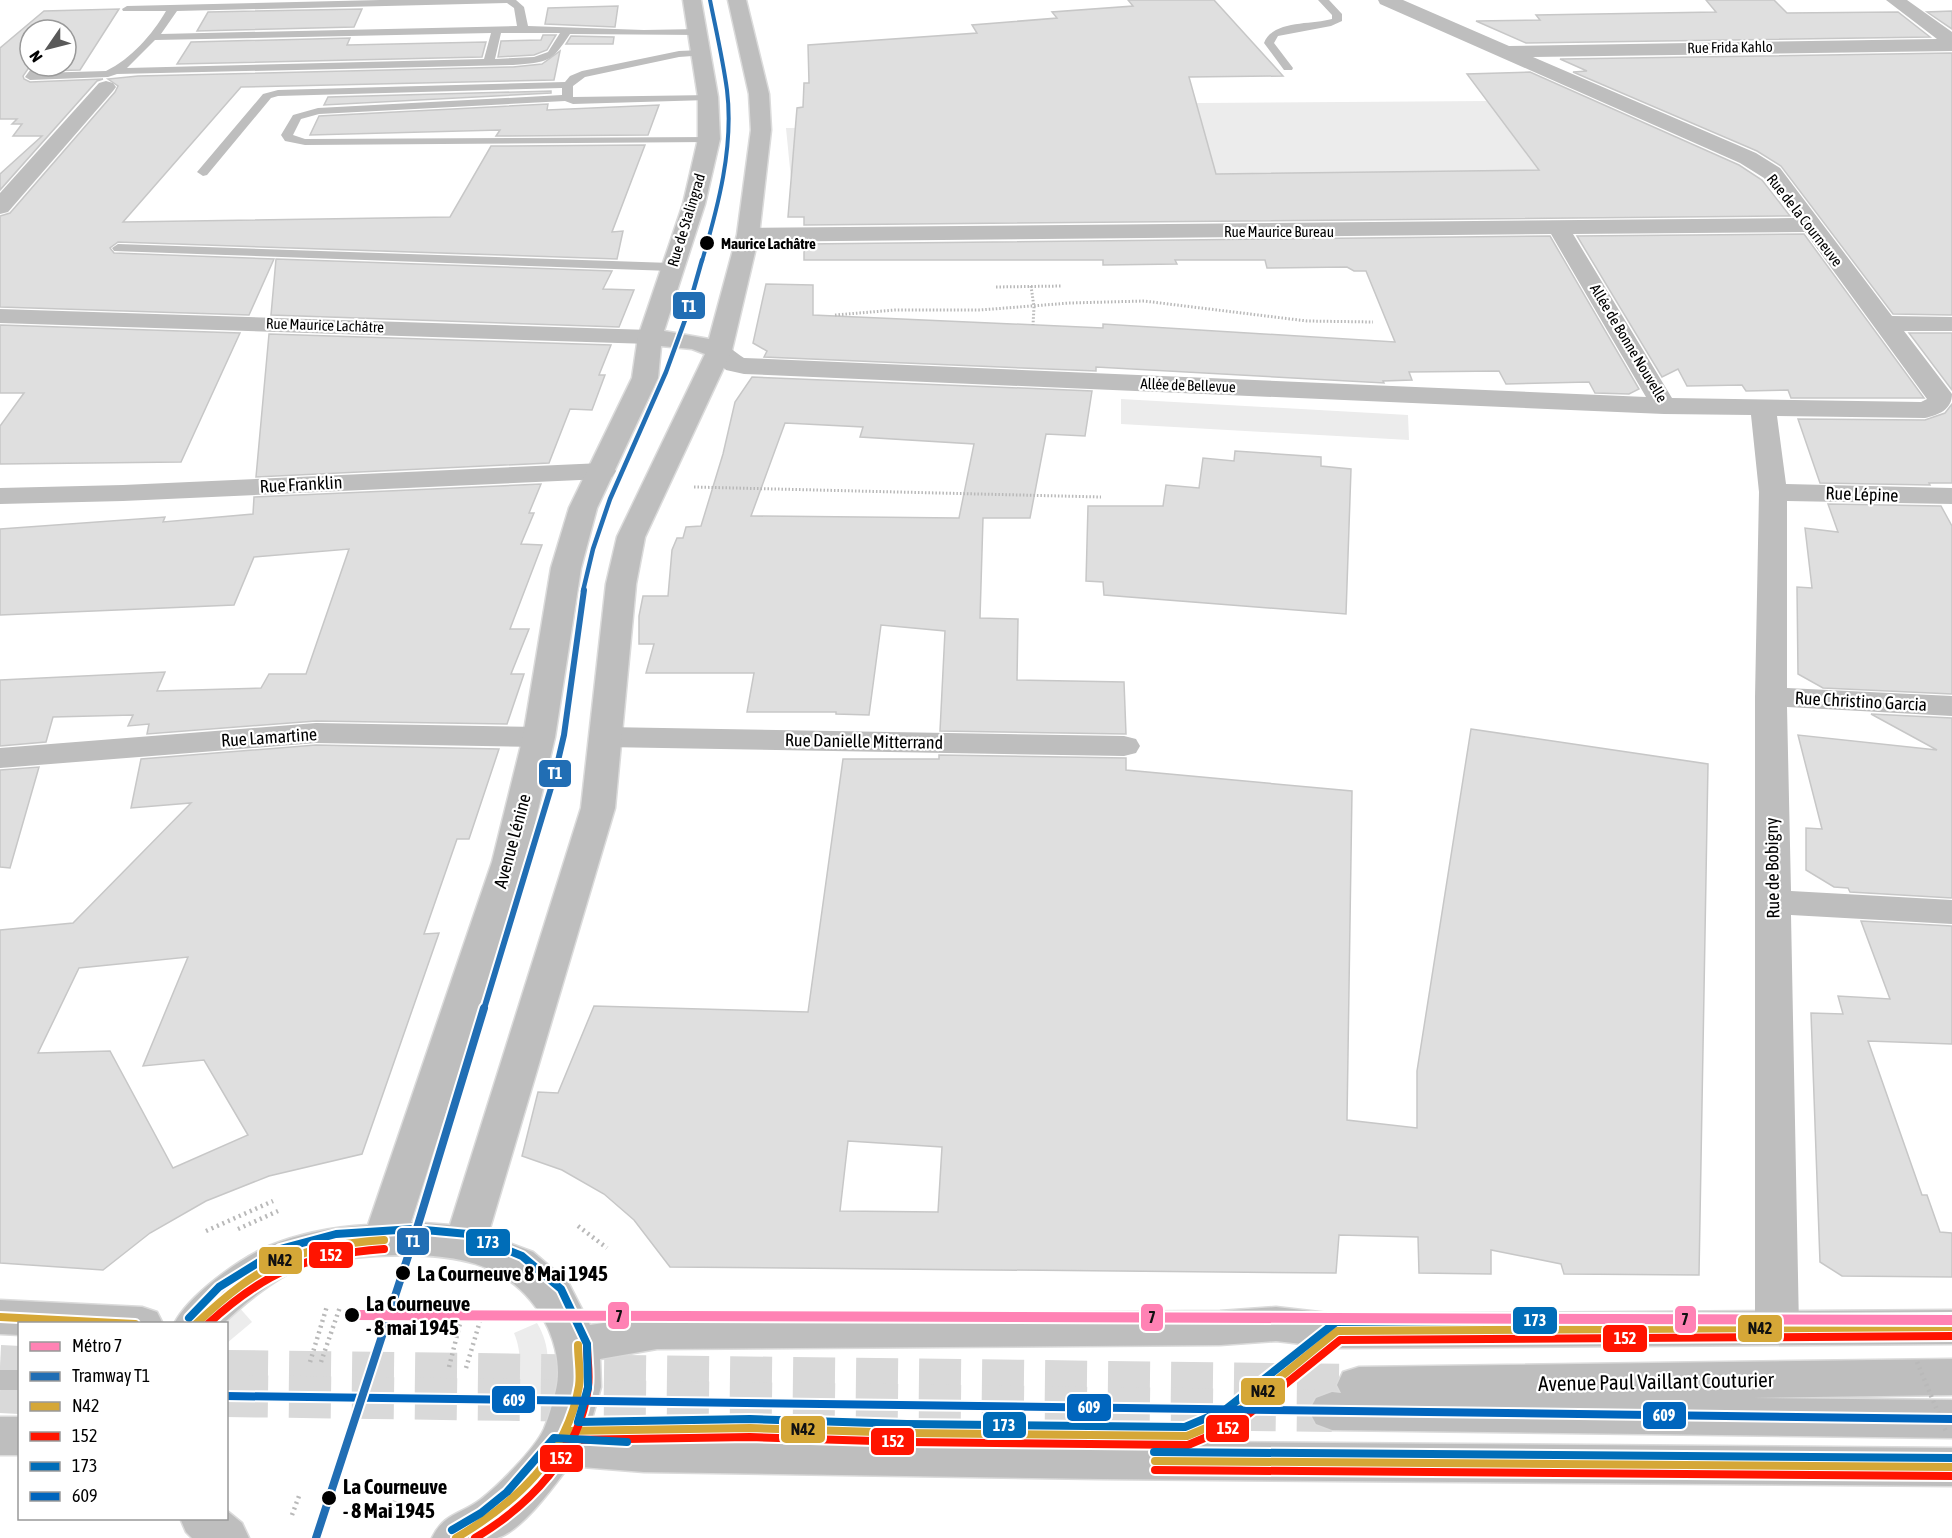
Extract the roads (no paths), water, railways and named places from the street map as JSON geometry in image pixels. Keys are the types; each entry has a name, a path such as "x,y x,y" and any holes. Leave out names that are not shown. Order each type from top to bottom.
{"street":[{"name":"Rue de Stalingrad","path":"650,337 671,267 694,204 709,139 708,97 692,0"},
{"path":"465,1243 598,808 621,584 631,537 719,350 748,235 761,130 759,94 737,0"},
{"name":"Rue de la Courneuve","path":"1387,0 1748,158 1772,173 1941,398 1937,404 1925,410 1763,409"},
{"path":"1895,0 1952,43"},
{"name":"Rue Frida Kahlo","path":"1508,52 1521,49 1952,43"},
{"path":"0,207 112,79"},
{"name":"Rue Maurice Bureau","path":"748,235 1809,225"},
{"name":"Allée de Bonne Nouvelle","path":"1559,229 1664,406 1763,409"},
{"name":"Rue Maurice Lachâtre","path":"0,316 650,337"},
{"path":"1884,323 1952,324"},
{"path":"650,337 695,342 719,350"},
{"name":"Avenue Lénine","path":"384,1239 509,862 539,737 566,568 583,508 645,378 650,337"},
{"name":"Allée de Bellevue","path":"719,350 735,365 1664,406"},
{"name":"Rue de Bobigny","path":"1763,409 1773,492 1771,697 1777,1328"},
{"name":"Rue Franklin","path":"0,496 602,471"},
{"name":"Rue Lépine","path":"1773,492 1952,496"},
{"name":"Rue Christino Garcia","path":"1771,697 1952,706"},
{"name":"Rue Lamartine","path":"0,759 316,733 539,737"},
{"name":"Rue Danielle Mitterrand","path":"605,737 1124,746"},
{"path":"1773,902 1952,912"},
{"path":"196,1322 225,1294 282,1258 337,1243 414,1238 465,1243 518,1264 553,1294 578,1346 579,1387 562,1438 528,1485 507,1506 456,1538"},
{"path":"0,1317 118,1322"},
{"path":"578,1346 657,1332 1220,1328 1276,1324 1337,1331 1952,1327"},
{"name":"Avenue Paul Vaillant Couturier","path":"1935,1370 1346,1398 1950,1440"},
{"path":"0,1436 18,1436"},
{"path":"562,1438 644,1452 1149,1461 1950,1440"},
{"path":"205,1520 225,1538"}],"lane":[{"path":"127,9 509,0 519,7 523,28"},
{"path":"1288,68 1269,43 1274,34 1282,31 1326,26 1337,21 1337,14 1323,0"},
{"path":"372,32 393,9 394,3"},
{"path":"112,79 152,37 174,8"},
{"path":"152,37 523,28 567,31 699,32"},
{"path":"489,63 497,29"},
{"path":"112,79 535,60 552,54 567,31"},
{"path":"567,98 568,86 574,78 582,74 680,54 702,53"},
{"path":"78,75 108,74 112,79"},
{"path":"203,172 267,96 278,93 568,86"},
{"path":"708,97 573,101 567,98 318,111 297,117 287,135 289,139 304,142 709,139"},
{"path":"118,248 671,267"},
{"path":"562,1438 750,1428 907,1433 1187,1436 1230,1418 1337,1331"},
{"path":"0,1380 18,1380"}],"tunnel":[{"path":"0,1366 18,1367"},
{"path":"228,1371 1359,1385"},
{"path":"0,1392 18,1393"},
{"path":"228,1396 1332,1411"}],"metro line":[{"name":"7","path":"352,1315 1952,1320"}],"tram line":[{"name":"T1","path":"316,1538 414,1238 554,778 564,735 582,597 593,549 610,499 666,372 685,320 717,210 727,141 727,92 710,0"}],"place":[{"name":"Maurice Lachâtre","path":"707,243"},
{"name":"La Courneuve 8 Mai 1945","path":"403,1273"},
{"name":"La Courneuve - 8 mai 1945","path":"352,1315"},
{"name":"La Courneuve - 8 Mai 1945","path":"329,1498"}]}
